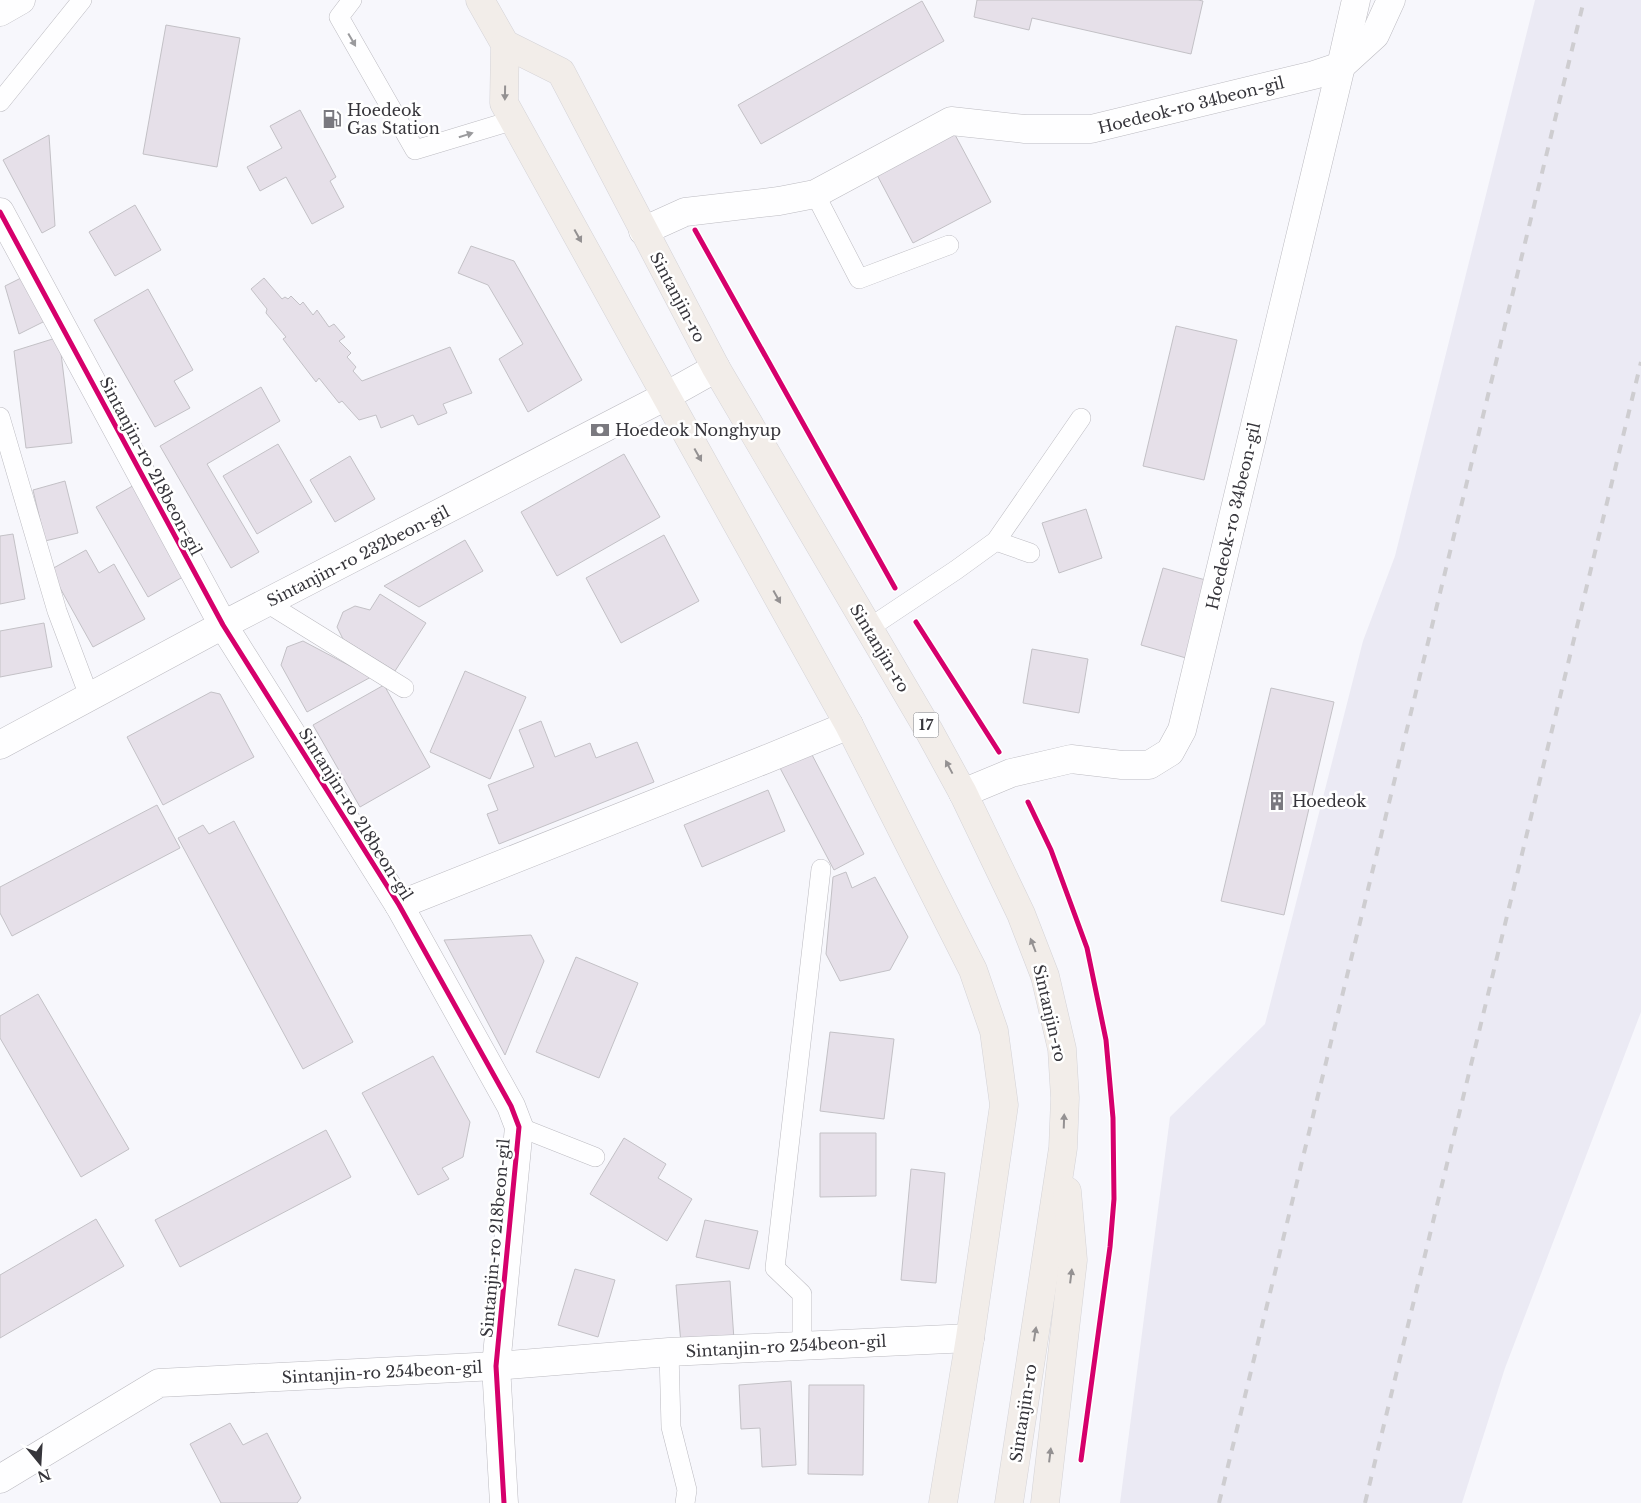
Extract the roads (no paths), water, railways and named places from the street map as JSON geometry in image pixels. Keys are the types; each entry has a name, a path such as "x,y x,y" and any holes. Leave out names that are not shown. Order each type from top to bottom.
{"main road":[{"path":"480,0 505,44 504,103 849,725 973,970 994,1031 1004,1105 970,1338 943,1503"},
{"name":"Sintanjin-ro","path":"505,44 561,72 716,368 928,729 963,793 1021,914 1045,976 1062,1048 1065,1098 1062,1148 1009,1503"},
{"path":"1045,1503 1073,1260 1062,1148"}],"street":[{"path":"0,12 21,0"},
{"name":"Hoedeok-ro 34beon-gil","path":"963,793 1011,773 1072,759 1122,765 1149,765 1170,752 1182,730 1356,0"},
{"path":"1341,66 1375,35 1390,0"},
{"name":"Hoedeok-ro 34beon-gil","path":"643,230 685,212 779,201 815,194 951,120 1025,128 1091,129 1314,75 1341,66"},
{"name":"Sintanjin-ro 218beon-gil","path":"0,212 222,625 399,905 511,1106 519,1127 496,1366 504,1503"},
{"name":"Sintanjin-ro 232beon-gil","path":"0,745 222,625 666,396 716,368"},
{"name":"Sintanjin-ro 218beon-gil","path":"399,905 849,725"},
{"name":"Sintanjin-ro 254beon-gil","path":"0,1479 159,1383 496,1366 668,1352 970,1338"}],"lane":[{"path":"0,102 82,0"},
{"path":"352,0 339,17 415,150 514,120"},
{"path":"815,194 859,279 949,245"},
{"path":"0,416 57,610 89,696"},
{"path":"868,628 996,541 1081,418"},
{"path":"996,541 1030,553"},
{"path":"267,603 404,688"},
{"path":"802,1346 802,1294 775,1268 821,869"},
{"path":"519,1127 595,1157"},
{"path":"668,1352 671,1427 688,1490 685,1503"}],"railway":[{"path":"1219,1503 1584,0"},
{"path":"1365,1503 1641,362"}],"place":[{"name":"Hoedeok Gas Station","path":"332,119"},
{"name":"Hoedeok Nonghyup","path":"600,430"},
{"name":"Hoedeok","path":"1277,801"}]}
